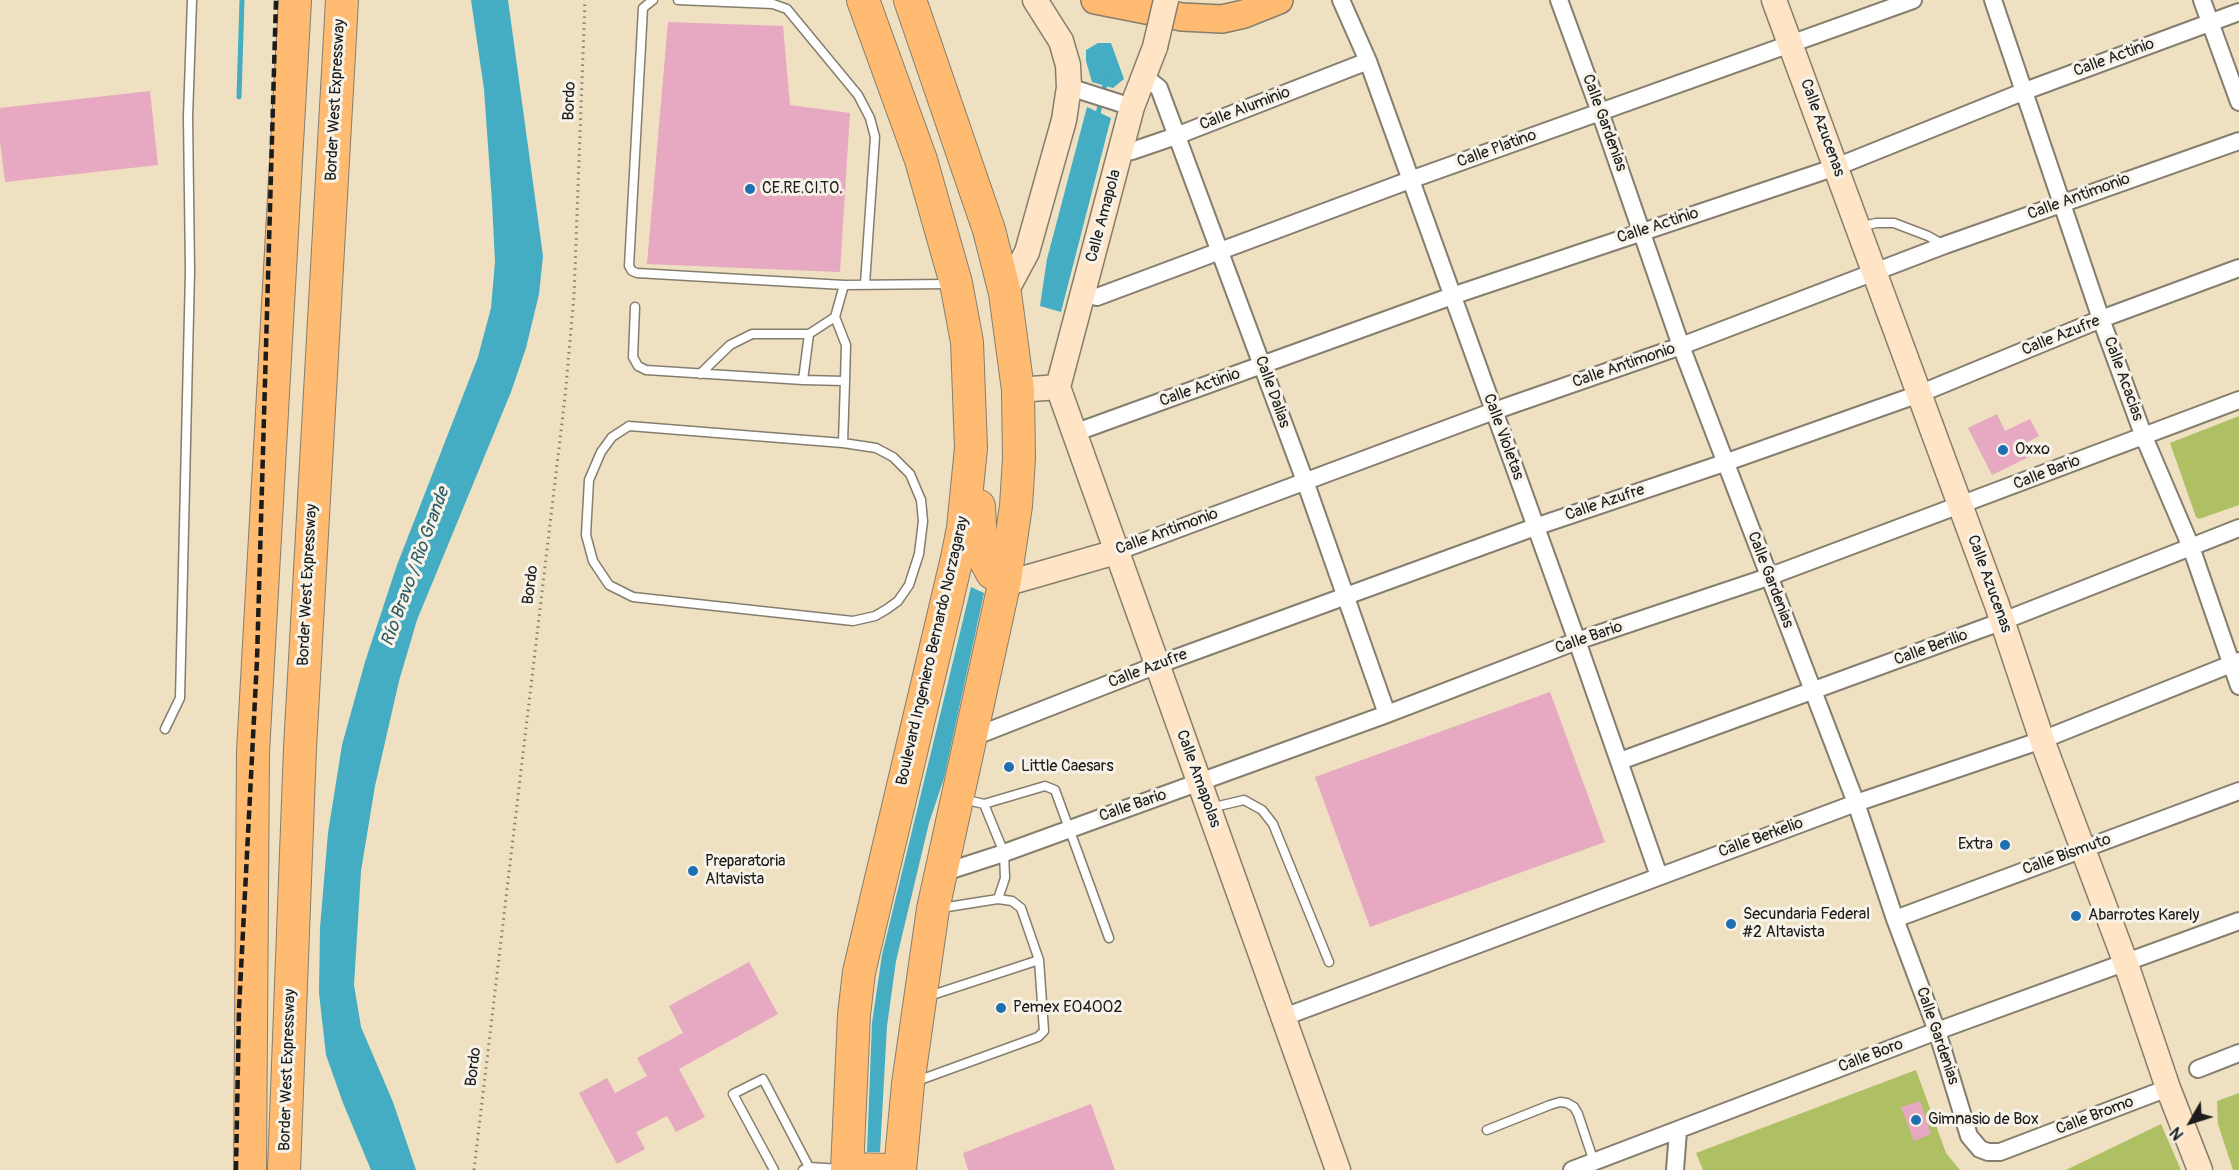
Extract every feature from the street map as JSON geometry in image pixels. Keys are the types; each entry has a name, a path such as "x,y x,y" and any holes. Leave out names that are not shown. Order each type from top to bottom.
{"highway":[{"path":"250,1170 253,752 295,0"},
{"name":"Border West Expressway","path":"284,1170 300,748 342,0"},
{"name":"Boulevard Ingeniero Bernardo Norzagaray","path":"863,0 921,160 956,283 967,342 971,448 957,558 859,972 854,1015 866,1170"},
{"path":"900,1170 908,1084 933,909 939,874 970,801 971,738 1005,580 1016,506 1018,458 1018,390 1005,293 989,230 910,0"},
{"path":"968,477 977,494 984,558 992,573 1005,580"}],"main road":[{"path":"1095,0 1182,17 1222,19 1244,14 1279,0"}],"street":[{"path":"1005,293 1027,252 1064,120 1078,89 1061,41 1035,0"},
{"name":"Calle Amapola","path":"1058,387 1122,152 1124,104 1144,76 1155,47 1166,0"},
{"name":"Calle Violetas","path":"1341,0 1368,61 1620,761 1659,876"},
{"name":"Calle Gardenias","path":"1559,0 1681,346 1856,803 1895,919 1937,1031 1969,1136 1974,1143 1988,1152"},
{"name":"Calle Azucenas","path":"1774,0 2003,621 2042,740 2200,1170"},
{"name":"Calle Platino","path":"1082,294 1097,297 1410,180 1912,0"},
{"name":"Calle Acacias","path":"1993,0 2101,319 2144,437 2191,547 2235,662 2239,686"},
{"path":"2202,0 2239,102"},
{"name":"Calle Actinio","path":"1074,433 1452,296 1836,167 2025,91 2239,12"},
{"name":"Calle Aluminio","path":"1122,152 1132,151 1176,136 1368,61"},
{"name":"Calle Dalias","path":"1144,76 1158,88 1305,481 1387,714"},
{"path":"1078,89 1124,104"},
{"name":"Calle Antimonio","path":"1005,580 1016,581 1116,552 1494,411 1681,346 1945,245 2239,141"},
{"name":"Calle Azufre","path":"971,738 1157,665 1344,596 1919,394 2101,319 2239,268"},
{"path":"1018,390 1058,387"},
{"name":"Calle Amapolas","path":"1058,387 1338,1170"},
{"name":"Calle Bario","path":"939,874 1004,853 1387,714 1577,641 1768,577 2239,400"},
{"name":"Calle Berilio","path":"1620,761 2003,621 2239,528"},
{"name":"Calle Berkelio","path":"1284,1017 1856,803 2042,740 2235,662"},
{"name":"Calle Bismuto","path":"1895,919 2239,790"},
{"name":"Calle Boro","path":"1572,1170 1937,1031 2239,921"},
{"path":"2198,1069 2239,1053"},
{"name":"Calle Bromo","path":"1988,1152 2000,1152 2168,1088"},
{"path":"1675,1170 1678,1131"}],"lane":[{"path":"165,729 180,698 190,271 188,117 192,0"},
{"path":"652,0 643,8 629,266 632,271 844,285 956,283"},
{"path":"678,0 773,4 788,9 858,95 870,118 875,137 865,284"},
{"path":"1859,227 1876,223 1894,223 1945,245"},
{"path":"843,444 846,345 835,317 844,285"},
{"path":"635,307 633,357 638,366 646,370 845,381"},
{"path":"700,374 730,345 752,334 809,334 835,317"},
{"path":"803,380 809,334"},
{"path":"629,426 843,444 876,448 893,457 910,474 921,500 919,554 909,585 898,601 875,616 853,621 633,597 609,585 593,561 586,535 589,480 601,452 612,437 629,426"},
{"path":"998,900 1005,878 1004,853 970,801 1045,786 1054,789 1109,938"},
{"path":"1209,809 1244,800 1262,810 1273,824 1329,962"},
{"path":"908,1084 1038,1037 1044,1031 1039,960 1021,908 1012,901 998,900 933,909"},
{"path":"920,998 1039,960"},
{"path":"774,1170 733,1094 763,1079 806,1169 866,1170"},
{"path":"1487,1130 1550,1105 1560,1102 1567,1103 1574,1107 1578,1114 1594,1162"}],"path":[{"name":"Bordo","path":"474,1170 565,397 574,296 585,0"}],"green space":[{"path":"2239,416 2239,505 2199,519 2196,517 2170,443"},
{"path":"1916,1070 1946,1153 1960,1170 1703,1170 1696,1153"},
{"path":"2239,1093 2239,1170 2233,1170 2218,1124 2217,1101"},
{"path":"2161,1124 2181,1170 2066,1170"}],"water":[{"name":"Río Bravo / Rio Grande","path":"471,0 508,0 543,256 539,294 526,348 511,392 417,620 399,681 375,786 361,871 354,985 361,1027 393,1102 416,1170 371,1170 326,1055 319,993 320,928 328,833 342,745 365,662 397,565 478,357 491,308 495,262 492,202 484,89"},
{"path":"1098,43 1111,43 1124,79 1113,88 1092,82 1086,61 1086,50"},
{"path":"1087,107 1111,118 1061,312 1040,306 1047,259"},
{"path":"971,587 984,593 944,778 929,823 896,961 887,1026 880,1152 867,1152 872,1023 882,955"}],"building":[{"name":"CE.RE.CI.TO.","path":"668,22 783,26 790,105 850,113 840,272 647,264"},
{"path":"150,91 158,165 5,182 0,141 0,108"},
{"name":"Oxxo","path":"1997,414 2005,431 2030,419 2039,436 2024,444 2031,456 1992,475 1968,428"},
{"path":"1550,692 1605,842 1370,927 1315,777"},
{"path":"749,962 778,1014 679,1069 705,1117 676,1132 667,1116 636,1132 645,1149 617,1164 579,1093 607,1078 615,1093 647,1076 637,1058 683,1033 669,1006"},
{"name":"Gimnasio de Box","path":"1920,1101 1931,1134 1914,1141 1901,1107"},
{"path":"1091,1104 1115,1170 968,1170 963,1153"}],"waterway":[{"path":"239,97 242,0"},
{"path":"1097,118 1106,80"}],"railway":[{"path":"236,1170 239,1009 257,660 276,0"}],"place":[{"name":"CE.RE.CI.TO.","path":"750,189"},
{"name":"Oxxo","path":"2003,450"},
{"name":"Little Caesars","path":"1009,767"},
{"name":"Extra","path":"2005,845"},
{"name":"Preparatoria Altavista","path":"693,871"},
{"name":"Abarrotes Karely","path":"2076,916"},
{"name":"Secundaria Federal #2 Altavista","path":"1731,924"},
{"name":"Pemex E04002","path":"1001,1008"},
{"name":"Gimnasio de Box","path":"1916,1120"}]}
